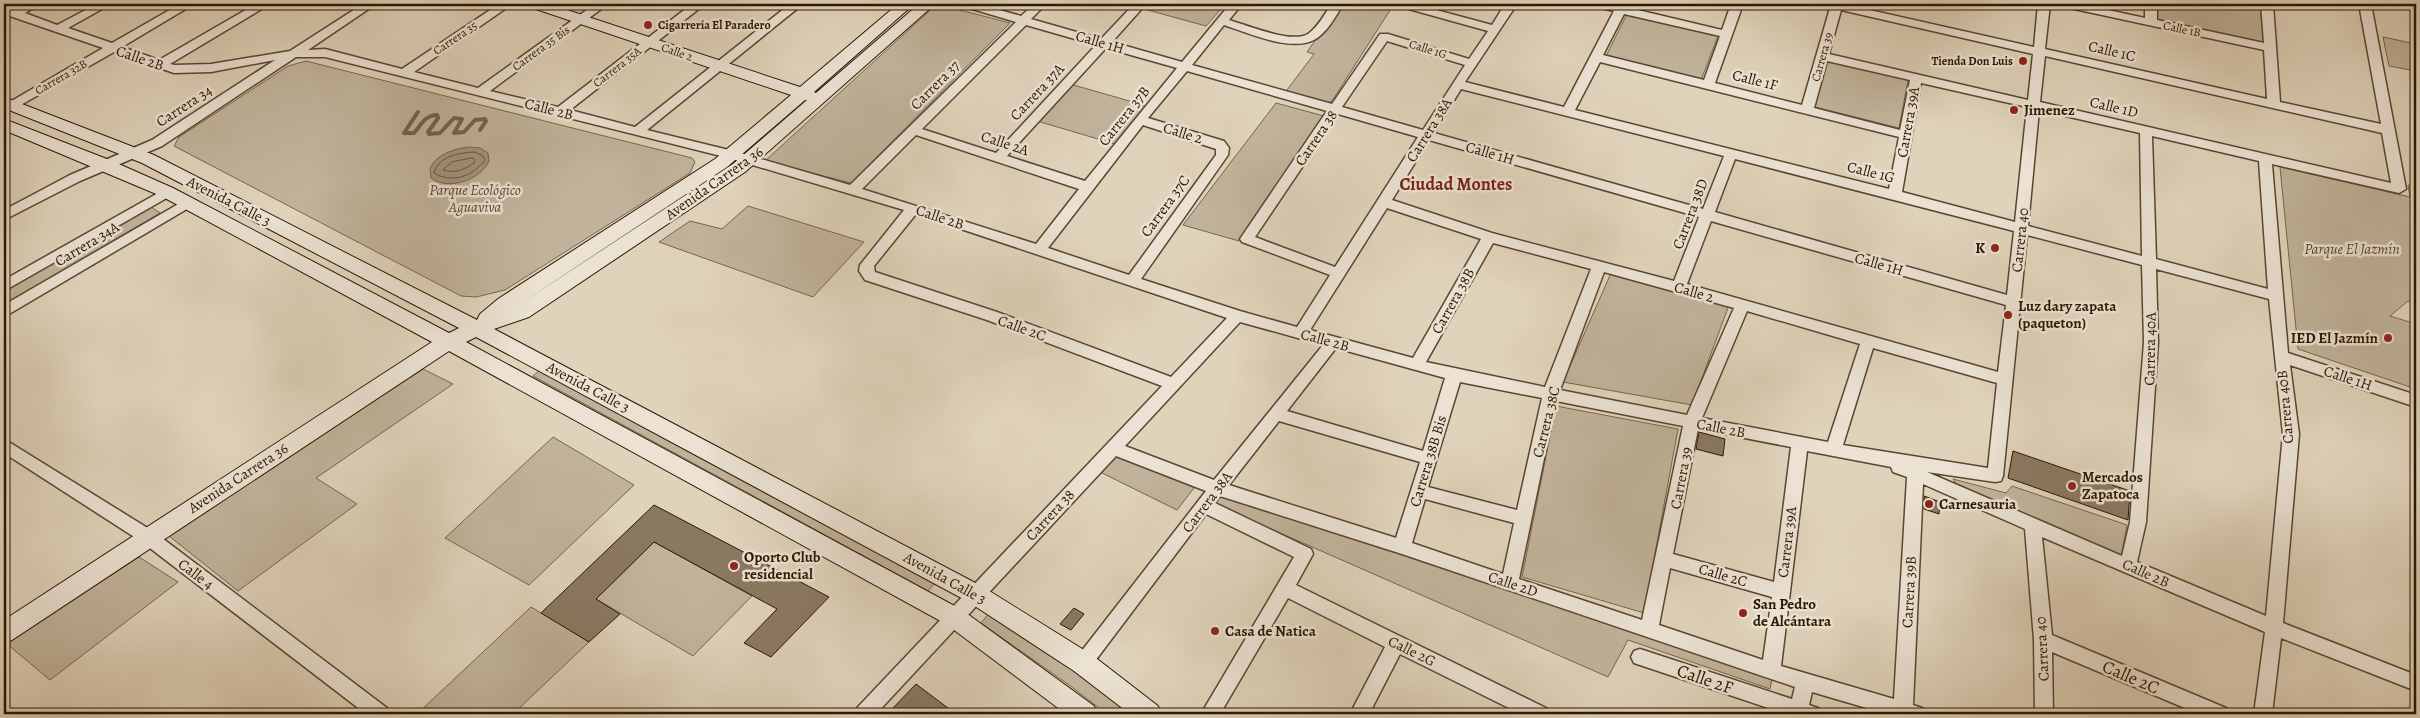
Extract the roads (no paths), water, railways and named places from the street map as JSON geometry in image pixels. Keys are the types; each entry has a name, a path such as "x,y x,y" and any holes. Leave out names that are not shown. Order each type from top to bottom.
{"main road":[{"name":"Calle 2","path":"535,4 819,100"},
{"name":"Avenida Carrera 36","path":"4,633 429,354 476,328 522,312 732,155 906,4"},
{"name":"Avenida Carrera 36","path":"608,246 750,160 928,4"},
{"name":"Avenida Calle 3","path":"8,104 135,154 255,214 476,328 975,594 1083,663 1149,714"},
{"name":"Avenida Calle 3","path":"4,124 167,192 449,342 954,616 1085,714"},
{"path":"233,227 255,214"}],"street":[{"path":"10,12 34,4"},
{"path":"58,29 105,4"},
{"name":"Carrera 32B","path":"8,104 188,4"},
{"path":"159,65 264,4"},
{"name":"Carrera 34","path":"4,216 75,178 135,154 165,138 370,4"},
{"name":"Carrera 35","path":"404,73 506,4"},
{"name":"Carrera 35 Bis","path":"480,92 602,4"},
{"name":"Carrera 35A","path":"560,112 699,4"},
{"path":"638,132 797,4"},
{"name":"Calle 1H","path":"966,4 2013,302"},
{"name":"Carrera 37","path":"853,190 1040,4"},
{"name":"Carrera 37A","path":"998,158 1140,4"},
{"name":"Carrera 37B","path":"1039,250 1140,120 1236,4"},
{"path":"1222,21 1291,41 1303,41 1312,37 1337,4"},
{"path":"1402,4 1495,29"},
{"name":"Carrera 38A","path":"1300,334 1471,63 1511,4"},
{"path":"1597,4 1726,34"},
{"path":"1708,85 1737,4"},
{"name":"Calle 1C","path":"1834,4 2388,130"},
{"name":"Carrera 39","path":"1807,110 1834,4"},
{"name":"Carrera 40","path":"1995,476 2044,4"},
{"name":"Calle 1B","path":"2065,4 2270,48"},
{"path":"2151,4 2151,22"},
{"path":"2267,4 2274,104"},
{"path":"2365,4 2388,130"},
{"path":"1568,112 1621,9"},
{"name":"Calle 2B","path":"10,12 174,69 211,68 292,54 325,53 750,160 913,208 1237,316 1454,375 1877,458 1995,476"},
{"name":"Calle 1G","path":"1384,36 1471,63"},
{"name":"Carrera 38","path":"1338,273 1247,239 1384,36"},
{"name":"Calle 1D","path":"1822,56 2399,189 2388,130"},
{"name":"Calle 1F","path":"1596,57 1906,135"},
{"name":"Carrera 39A","path":"1895,195 1916,78"},
{"name":"Calle 1G","path":"1458,84 1895,195 2276,296"},
{"name":"Calle 2","path":"1140,120 1219,144 1223,148"},
{"name":"Calle 2A","path":"912,130 1088,187"},
{"name":"Carrera 40A","path":"2128,565 2138,522 2149,391 2151,342 2146,131"},
{"name":"Carrera 37C","path":"1132,281 1222,155 1223,148"},
{"name":"Carrera 38D","path":"1679,287 1731,153"},
{"name":"Carrera 40B","path":"2263,714 2274,627 2290,434 2281,356 2265,158"},
{"name":"Carrera 34A","path":"4,286 167,192"},
{"name":"Calle 2","path":"1384,202 1489,237 1679,287 2005,380"},
{"name":"Carrera 34A","path":"4,312 187,203"},
{"name":"Calle 2C","path":"913,208 867,265 866,271 870,276 992,316 1173,384"},
{"name":"Carrera 38B","path":"1417,365 1489,237"},
{"name":"Carrera 38C","path":"1510,583 1550,395 1599,266"},
{"name":"Carrera 39","path":"1649,630 1692,422 1742,305"},
{"name":"Carrera 38","path":"864,714 1237,316"},
{"path":"1834,449 1868,341"},
{"name":"Carrera 38A","path":"1083,663 1217,488 1333,342"},
{"name":"Calle 1H","path":"2281,356 2416,401"},
{"name":"Carrera 38B Bis","path":"1402,547 1454,375"},
{"path":"1277,414 1430,459"},
{"name":"Carrera 39A","path":"1771,671 1800,443"},
{"name":"Calle 4","path":"4,445 148,537 380,714"},
{"name":"Calle 2D","path":"1113,448 1217,488 1402,547 1771,671 1909,712"},
{"name":"Calle 2B","path":"1877,458 2274,627 2416,683"},
{"name":"Carrera 39B","path":"1909,712 1915,474"},
{"path":"1419,491 1524,519"},
{"path":"1205,506 1305,554 1210,714"},
{"name":"Carrera 40","path":"2034,524 2043,640 2044,714"},
{"name":"Calle 2C","path":"1664,559 1781,592"},
{"name":"Calle 2G","path":"1284,588 1396,644 1514,709 1539,714"},
{"name":"Calle 2C","path":"2043,640 2218,714"},
{"path":"1360,714 1396,644"},
{"name":"Calle 2F","path":"1640,657 1802,713"},
{"path":"1802,713 1805,682"}],"water":[{"path":"468,147 480,148 488,153 489,161 479,174 463,182 446,184 431,178 430,168 437,159 457,149"}],"waterway":[{"path":"418,112 404,133 414,133 426,119 433,115 437,115 438,118 428,132 429,134 440,133 454,118 462,119 454,133 464,132 475,120 485,119 486,121 480,130"}],"place":[{"name":"Cigarrería El Paradero","path":"648,25"},
{"name":"Tienda Don Luis","path":"2023,61"},
{"name":"Jimenez","path":"2014,110"},
{"name":"K","path":"1995,248"},
{"name":"Luz dary zapata (paqueton)","path":"2008,315"},
{"name":"IED El Jazmín","path":"2388,338"},
{"name":"Mercados Zapatoca","path":"2072,486"},
{"name":"Carnesauria","path":"1929,504"},
{"name":"Oporto Club residencial","path":"734,566"},
{"name":"San Pedro de Alcántara","path":"1743,613"},
{"name":"Casa de Natica","path":"1215,631"}],"district":[{"name":"Ciudad Montes","path":"1456,184"}],"park label":[{"name":"Parque Ecológico Aguaviva","path":"475,198"},
{"name":"Parque El Jazmín","path":"2352,249"}]}
